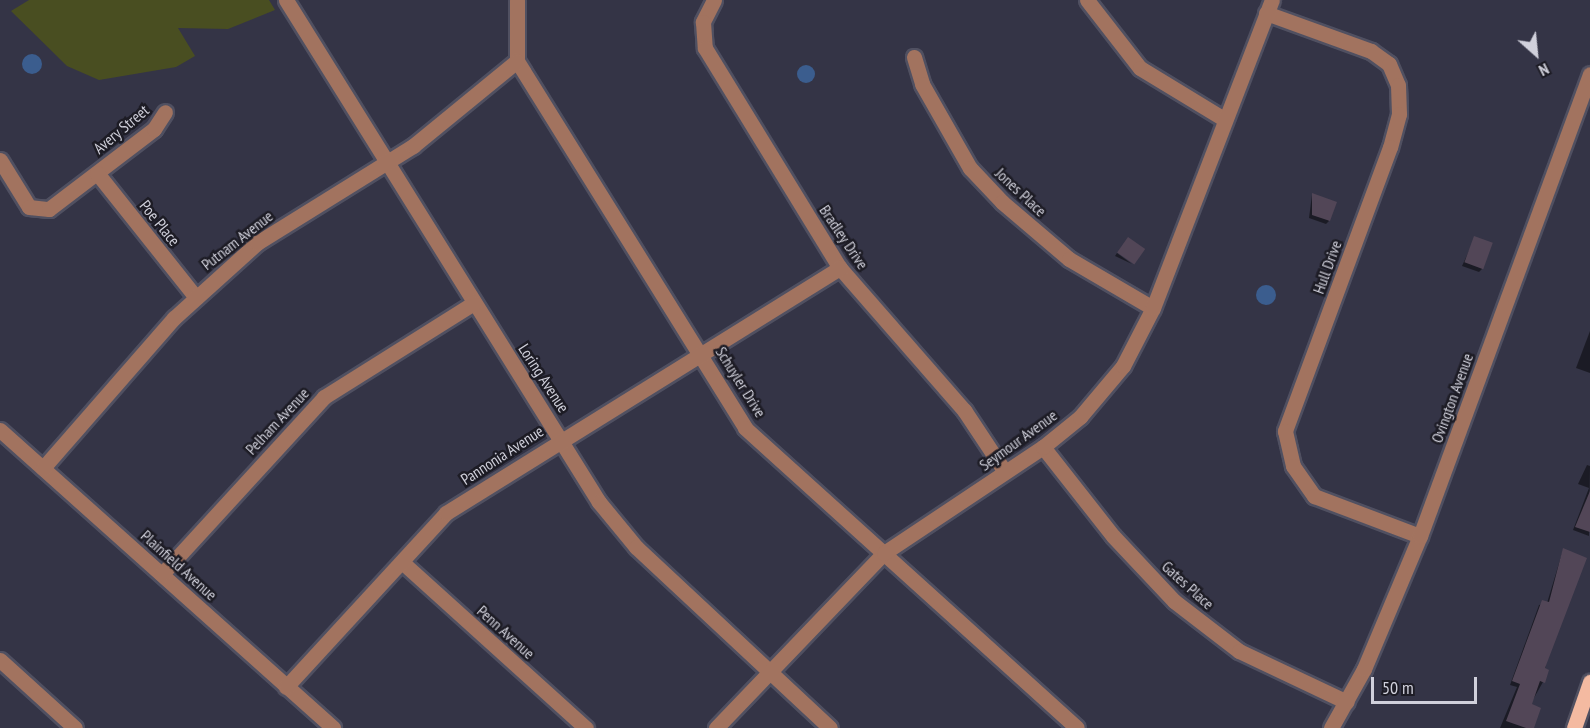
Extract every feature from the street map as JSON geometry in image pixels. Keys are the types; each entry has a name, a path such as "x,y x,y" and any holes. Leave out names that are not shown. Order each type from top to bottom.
{"main road":[{"path":"1574,728 1590,682"}],"street":[{"name":"Loring Avenue","path":"286,0 599,502 636,547 767,672 830,728"},
{"path":"517,0 517,61"},
{"name":"Bradley Drive","path":"714,0 703,22 705,48 840,268 964,410 1005,472"},
{"path":"1087,0 1140,68 1224,119"},
{"name":"Seymour Avenue","path":"716,728 767,672 884,553 1044,447 1080,417 1123,366 1153,308 1269,6"},
{"name":"Hull Drive","path":"1269,6 1371,51 1389,64 1398,86 1399,114 1390,147 1285,431 1293,466 1314,496 1420,536"},
{"name":"Jones Place","path":"914,57 922,84 970,168 1002,202 1070,259 1153,308"},
{"name":"Putnam Avenue","path":"43,468 195,296 257,243 385,161 413,146 517,61"},
{"name":"Schuyler Drive","path":"517,61 700,352 745,428 1077,728"},
{"name":"Ovington Avenue","path":"1331,728 1347,702 1420,536 1590,74"},
{"name":"Avery Street","path":"0,160 30,207 40,211 154,129 165,112"},
{"name":"Poe Place","path":"97,172 195,296"},
{"name":"Pannonia Avenue","path":"286,687 446,513 700,352 840,268"},
{"name":"Pelham Avenue","path":"162,574 324,397 474,303"},
{"name":"Plainfield Avenue","path":"0,430 333,728"},
{"name":"Gates Place","path":"1044,447 1113,536 1174,601 1239,651 1347,702"},
{"name":"Penn Avenue","path":"402,562 586,728"},
{"path":"0,660 75,728"}],"green space":[{"path":"29,0 269,0 275,10 228,29 178,28 195,56 176,67 99,80 67,66 11,11"}],"water":[{"path":"32,54 39,57 42,64 39,71 32,74 25,71 22,64 25,57"},
{"path":"806,65 812,68 815,74 812,80 806,83 800,80 797,74 800,68"},
{"path":"1266,285 1273,288 1276,295 1273,302 1266,305 1259,302 1256,295 1259,288"}],"building":[{"path":"1312,193 1337,202 1330,221 1312,215"},
{"path":"1474,236 1493,243 1483,269 1464,262"},
{"path":"1128,237 1145,249 1134,265 1117,253"},
{"path":"1590,491 1590,532 1575,527"},
{"path":"1563,548 1587,558 1545,668 1549,670 1545,683 1540,681 1532,704 1541,708 1534,728 1526,728 1506,721 1520,684 1512,681 1542,600 1549,602"}]}
